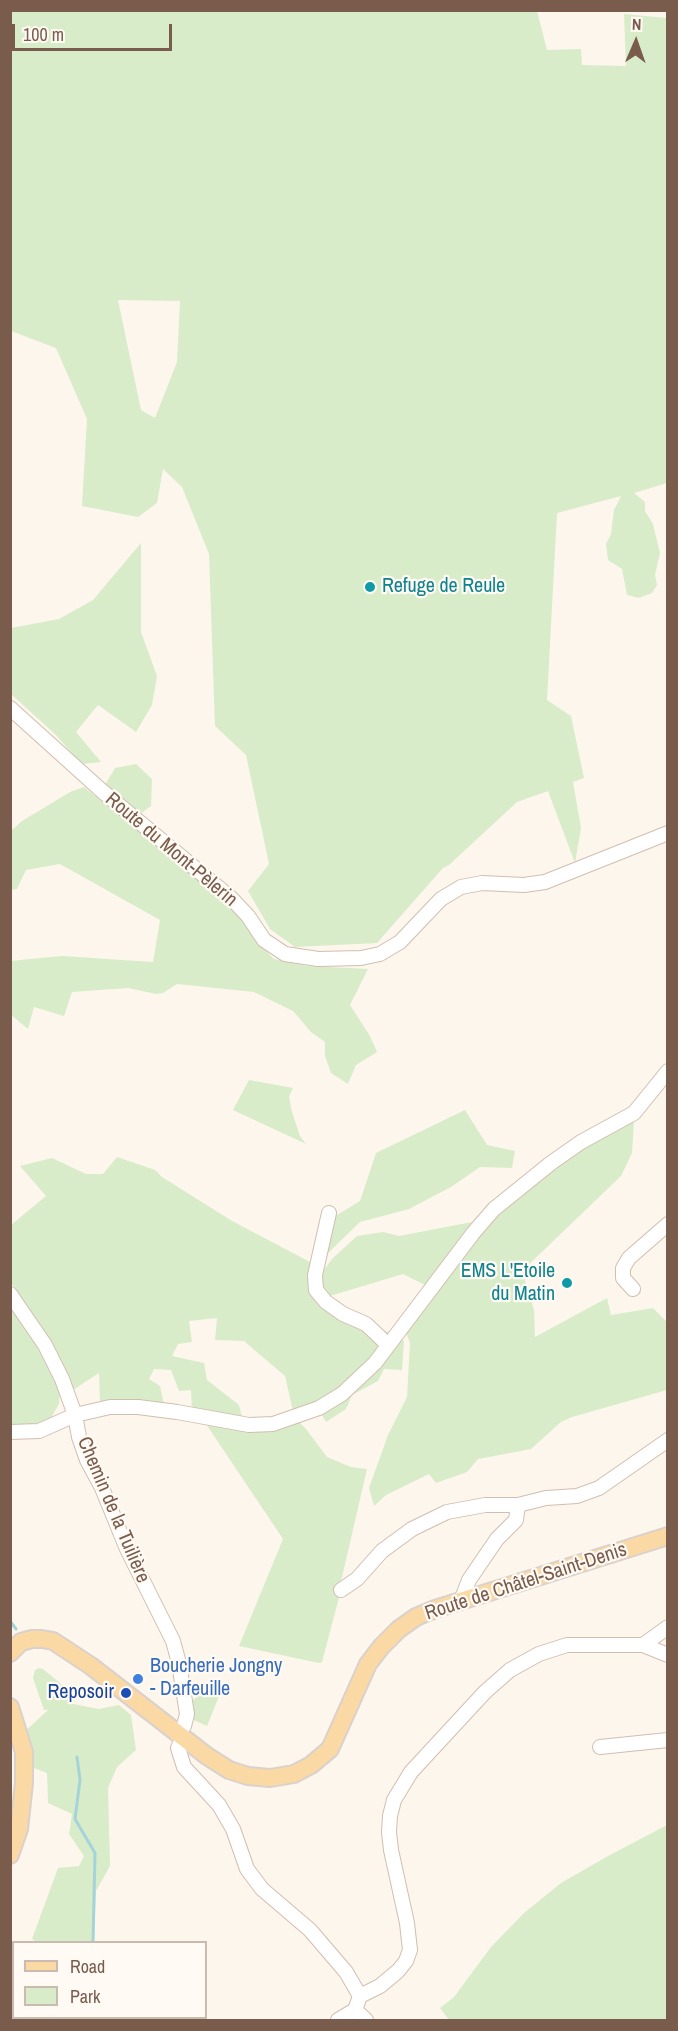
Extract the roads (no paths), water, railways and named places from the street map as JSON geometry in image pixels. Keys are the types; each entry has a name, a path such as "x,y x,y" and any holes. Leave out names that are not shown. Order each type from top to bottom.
{"main road":[{"name":"Route de Châtel-Saint-Denis","path":"10,1653 21,1642 42,1639 52,1641 91,1666 180,1736 229,1770 248,1776 270,1778 294,1774 311,1765 330,1749 368,1664 399,1629 416,1617 668,1536"},
{"path":"10,1707 24,1752 24,1783 19,1829 10,1855"}],"street":[{"name":"Route du Mont-Pèlerin","path":"10,708 102,791 231,898 248,916 264,940 285,954 318,959 361,958 380,954 400,942 441,898 461,887 482,883 524,885 545,882 668,833"},
{"path":"10,1432 39,1431 75,1415 110,1407 138,1407 177,1412 236,1424 273,1424 319,1408 342,1394 375,1363 494,1209 551,1162 581,1142 634,1113 668,1071"},
{"path":"329,1213 315,1275 316,1290 326,1302 343,1314 366,1324 388,1345"},
{"path":"633,1288 623,1278 623,1268 629,1258 668,1224"},
{"name":"Chemin de la Tuilière","path":"10,1294 45,1345 62,1379 75,1415 79,1437 87,1460 102,1488 127,1549 173,1641 187,1714 178,1748 184,1767 219,1805 233,1829 247,1869 262,1889 310,1930 346,1972 366,2020"},
{"path":"341,1590 357,1579 382,1551 412,1529 447,1512 485,1505 518,1504 546,1498 577,1496 599,1488 668,1440"},
{"path":"461,1601 469,1580 497,1539 516,1520 518,1504"},
{"path":"643,1645 668,1628"},
{"path":"338,2020 398,1971 406,1961 410,1950 407,1923 391,1850 390,1816 394,1800 411,1772 485,1692 510,1670 539,1654 567,1645 643,1645 668,1654"},
{"path":"600,1747 668,1740"}],"waterway":[{"path":"10,1621 16,1629"},
{"path":"77,1757 80,1780 75,1819 95,1853 93,1941"}],"place":[{"name":"Refuge de Reule","path":"370,587"},
{"name":"EMS L'Etoile du Matin","path":"567,1283"},
{"name":"Boucherie Jongny - Darfeuille","path":"138,1679"},
{"name":"Reposoir","path":"126,1693"}]}
